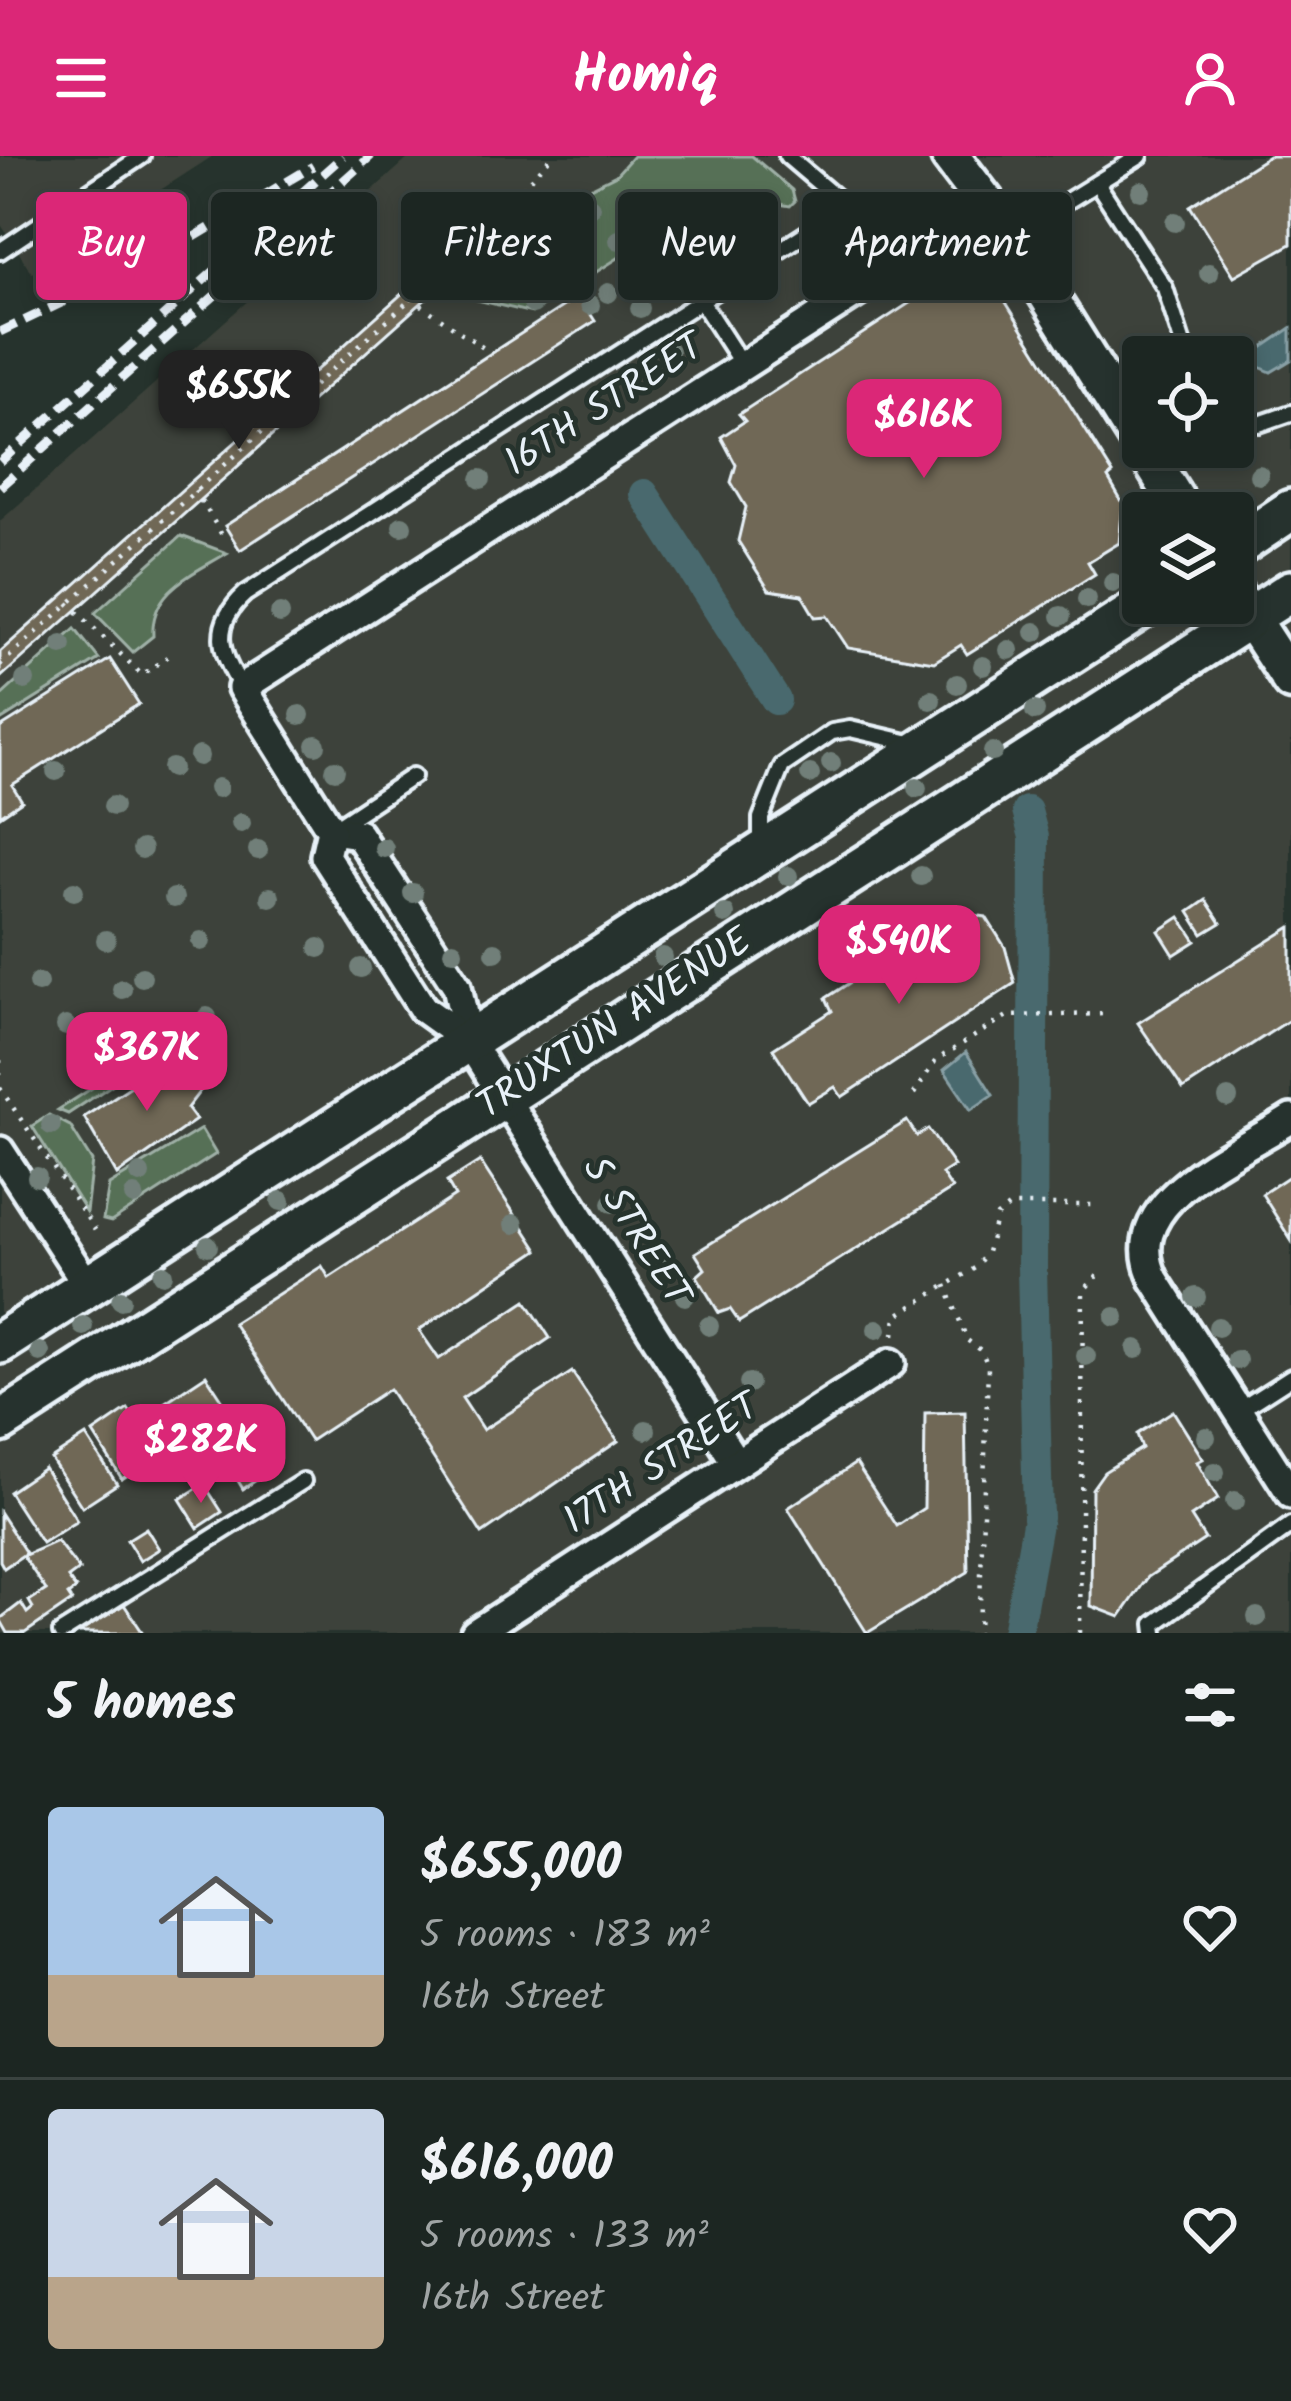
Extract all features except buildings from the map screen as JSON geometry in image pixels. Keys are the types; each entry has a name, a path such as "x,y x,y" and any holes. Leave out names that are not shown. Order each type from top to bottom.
{"main road":[{"path":"1254,535 1291,510"},
{"name":"TRUXTUN AVENUE","path":"1254,601 1291,591"},
{"name":"TRUXTUN AVENUE","path":"0,1343 1122,620"},
{"name":"TRUXTUN AVENUE","path":"0,1421 504,1096 1212,624"}],"street":[{"path":"950,156 977,192"},
{"name":"16TH STREET","path":"242,688 844,300"},
{"path":"1051,300 1171,492"},
{"path":"1254,624 1291,681"},
{"name":"S STREET","path":"242,688 332,830 325,856 423,1009 469,1042"},
{"name":"S STREET","path":"332,830 358,834 457,986 469,1042 736,1463"},
{"path":"1291,1119 1163,1202 1145,1232 1144,1252 1154,1279 1291,1494"},
{"path":"0,1151 88,1286"},
{"name":"17TH STREET","path":"476,1633 891,1364"}],"lane":[{"path":"0,251 142,156"},
{"name":"16TH STREET","path":"787,156 829,192"},
{"path":"1072,199 1140,156"},
{"path":"1097,184 1165,288 1180,336"},
{"path":"242,688 222,656 220,633 227,610 245,594 802,237"},
{"path":"701,301 741,363"},
{"path":"1254,423 1291,413"},
{"path":"760,853 761,818 782,766 832,732 850,729 924,746"},
{"path":"332,830 413,776"},
{"path":"1238,1411 1291,1377"},
{"path":"62,1633 303,1481"},
{"path":"1155,1633 1154,1624 1291,1525"}],"path":[{"path":"520,192 552,156"},
{"path":"0,665 409,300"},
{"path":"414,300 498,358"},
{"path":"195,490 222,535"},
{"path":"68,603 142,675 167,658"},
{"path":"914,1094 936,1060 1006,1016 1107,1014"},
{"path":"0,1060 0,1074"},
{"path":"0,1088 98,1234"},
{"path":"891,1364 896,1316 975,1268 987,1252 997,1216 1012,1205 1100,1205"},
{"path":"1080,1633 1083,1292 1101,1272"},
{"path":"946,1286 968,1340 982,1351 988,1367 980,1633"}],"shaded area":[{"path":"0,156 213,156 157,192 36,192 36,270 32,273 0,223"},
{"path":"411,156 1291,156 1291,1633 0,1633 0,521 249,300 377,300 377,192 370,192"}],"green space":[{"path":"633,156 752,156 792,190 795,201 790,206 778,204 778,192 618,192 618,258 594,273 594,192 582,192 616,175"},
{"path":"477,300 552,300 532,313"},
{"path":"181,536 227,553 166,595 154,620 153,636 133,652 95,613"},
{"path":"75,629 99,659 0,721 0,697"},
{"path":"153,1049 157,1055 68,1114 58,1110"},
{"path":"49,1115 70,1126 92,1161 86,1212 32,1126"},
{"path":"201,1129 216,1154 111,1222 103,1220 109,1185"}],"water":[{"path":"1291,328 1291,360 1271,372 1254,364 1254,353"},
{"path":"966,1052 993,1095 971,1110 944,1070"}],"waterway":[{"path":"644,494 776,700"},
{"path":"1017,1633 1038,1518 1032,1267 1034,837 1027,811"}],"railway":[{"path":"0,462 343,156"},
{"path":"0,487 371,156"},
{"path":"0,332 169,252 313,166"}]}
